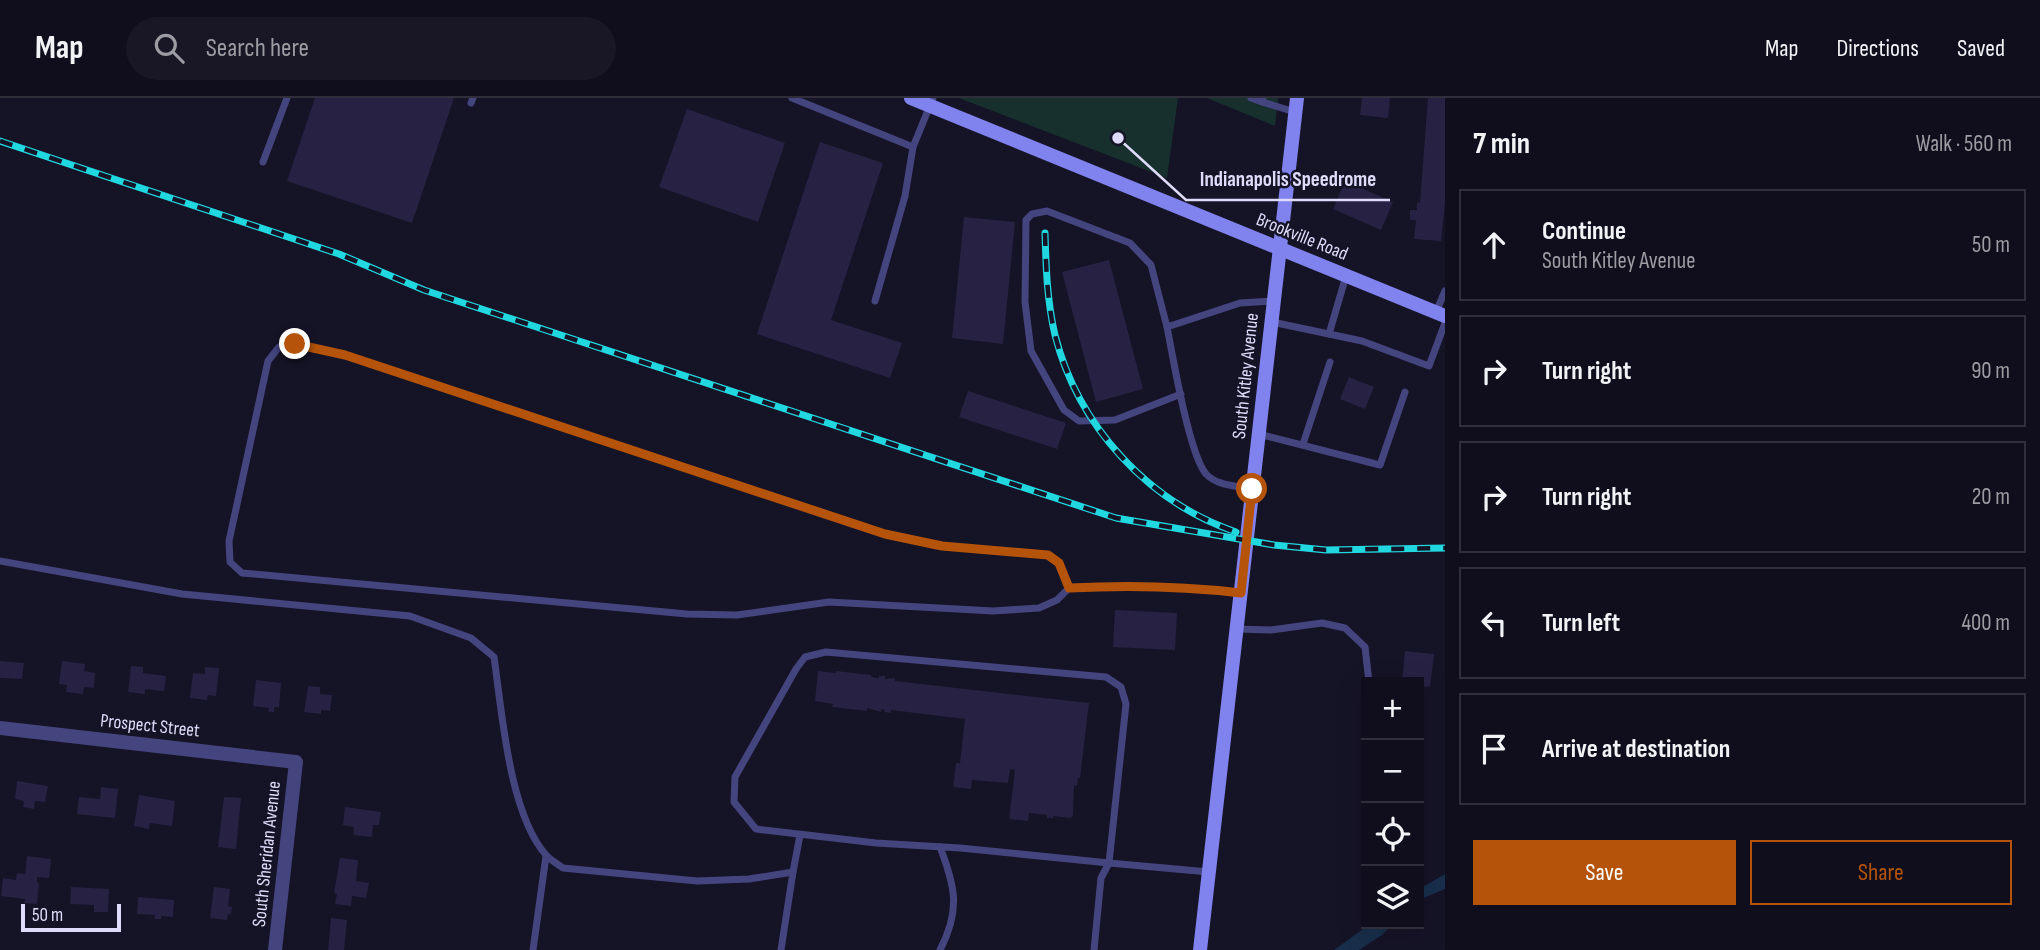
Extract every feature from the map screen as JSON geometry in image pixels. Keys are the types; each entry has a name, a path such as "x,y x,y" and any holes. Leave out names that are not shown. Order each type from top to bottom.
{"street":[{"name":"Brookville Road","path":"911,98 932,102 1442,317"},
{"name":"South Kitley Avenue","path":"1200,950 1296,105"},
{"name":"Prospect Street","path":"0,728 296,762"},
{"name":"South Sheridan Avenue","path":"275,950 296,762"}],"lane":[{"path":"263,162 287,98"},
{"path":"792,98 913,146"},
{"path":"1251,98 1296,105"},
{"path":"875,301 905,196 913,146 932,102"},
{"path":"1181,394 1115,420 1079,421 1064,410 1031,351 1025,302 1026,220 1032,214 1048,211 1130,243 1151,265 1195,454 1207,474 1221,483 1252,489"},
{"path":"1329,334 1346,276"},
{"path":"1271,321 1362,341 1429,366 1442,317 1445,291"},
{"path":"1167,327 1240,303 1274,300"},
{"path":"1069,588 1059,563 1048,555 942,546 885,534 358,359 295,344 279,347 268,361 229,541 230,562 242,573 687,614 737,615 829,602 993,611 1039,608 1057,600 1069,588 1128,584 1241,593"},
{"path":"1303,444 1330,362"},
{"path":"1259,434 1380,465 1405,392"},
{"path":"0,561 182,594 410,616 471,638 494,657 513,781 530,829 546,856 564,868 697,881 749,879 793,872"},
{"path":"1237,629 1271,630 1322,623 1345,628 1365,647 1368,677"},
{"path":"1094,950 1101,878 1110,863 1126,704 1121,687 1106,677 1081,673 826,652 805,657 735,777 734,802 756,829 876,843 940,847 1110,863 1209,872"},
{"path":"781,950 800,835"},
{"path":"940,847 953,880 954,902 940,950"},
{"path":"533,950 546,856"}],"green space":[{"path":"959,98 1178,98 1167,178"},
{"path":"1207,98 1278,98 1275,126"}],"water":[{"path":"1445,874 1445,889 1424,898 1424,886"},
{"path":"1363,929 1388,929 1359,950 1334,950"}],"building":[{"path":"315,98 454,98 412,223 287,181"},
{"path":"1362,98 1390,98 1388,118 1360,115"},
{"path":"1428,98 1445,98 1445,203 1441,241 1414,239 1416,220 1410,220 1410,210 1417,210 1417,202 1420,203"},
{"path":"687,109 785,143 758,222 659,187"},
{"path":"820,142 883,163 831,320 902,343 890,378 757,334"},
{"path":"1345,181 1393,202 1381,230 1333,209"},
{"path":"964,217 1015,222 1003,344 952,338"},
{"path":"1109,260 1143,389 1096,402 1062,272"},
{"path":"1349,377 1374,387 1365,409 1340,399"},
{"path":"968,391 1066,423 1057,449 959,417"},
{"path":"1115,610 1177,613 1175,650 1113,647"},
{"path":"1405,651 1434,654 1430,687 1424,686 1424,677 1402,677"},
{"path":"0,661 24,663 22,679 0,678"},
{"path":"62,661 85,664 84,671 95,673 94,688 84,687 83,694 66,692 67,685 59,684"},
{"path":"131,666 143,667 143,673 166,676 164,691 145,689 145,694 128,692"},
{"path":"205,667 219,668 216,696 208,695 207,700 190,698 193,673 205,674"},
{"path":"818,671 879,678 885,676 885,679 895,678 895,681 1089,703 1080,778 1077,786 1074,785 1073,815 1071,818 1047,818 1047,815 1029,813 1028,821 1009,819 1015,770 1010,769 1008,783 972,780 971,789 953,787 956,763 960,763 965,719 891,710 891,713 881,709 881,712 867,708 867,711 832,707 833,704 815,701"},
{"path":"256,680 281,683 279,707 274,707 274,712 268,712 269,708 253,706"},
{"path":"308,686 320,687 320,694 332,695 330,711 321,710 321,714 304,712"},
{"path":"17,781 48,786 45,802 35,801 34,809 23,807 24,801 15,799"},
{"path":"101,787 118,789 115,818 77,814 79,797 100,799"},
{"path":"139,795 175,801 172,826 150,823 149,829 134,826"},
{"path":"224,797 241,798 236,849 218,847"},
{"path":"345,807 381,812 379,825 373,825 372,837 353,835 354,827 343,825"},
{"path":"27,856 51,859 49,878 37,877 37,904 24,903 25,899 1,896 3,878 16,880 17,873 25,874"},
{"path":"340,858 358,860 356,881 369,883 366,898 352,896 351,906 335,904 337,894 334,893"},
{"path":"71,887 109,889 108,912 94,912 94,905 70,904"},
{"path":"214,887 230,889 228,906 232,907 227,920 210,918"},
{"path":"138,897 174,900 173,917 161,916 161,919 154,919 155,915 137,914"},
{"path":"331,918 347,920 344,950 328,950"}],"railway":[{"path":"0,141 339,254 424,290 1116,518 1274,545 1326,550 1445,548"},
{"path":"1045,233 1046,271 1055,335 1066,368 1099,429 1121,456 1146,480 1204,519 1236,532"}],"place":[{"name":"Indianapolis Speedrome","path":"1118,138"}],"route":[{"path":"295,344 345,355 885,534 942,546 1048,555 1059,563 1069,588 1128,584 1241,593 1252,489"}]}
